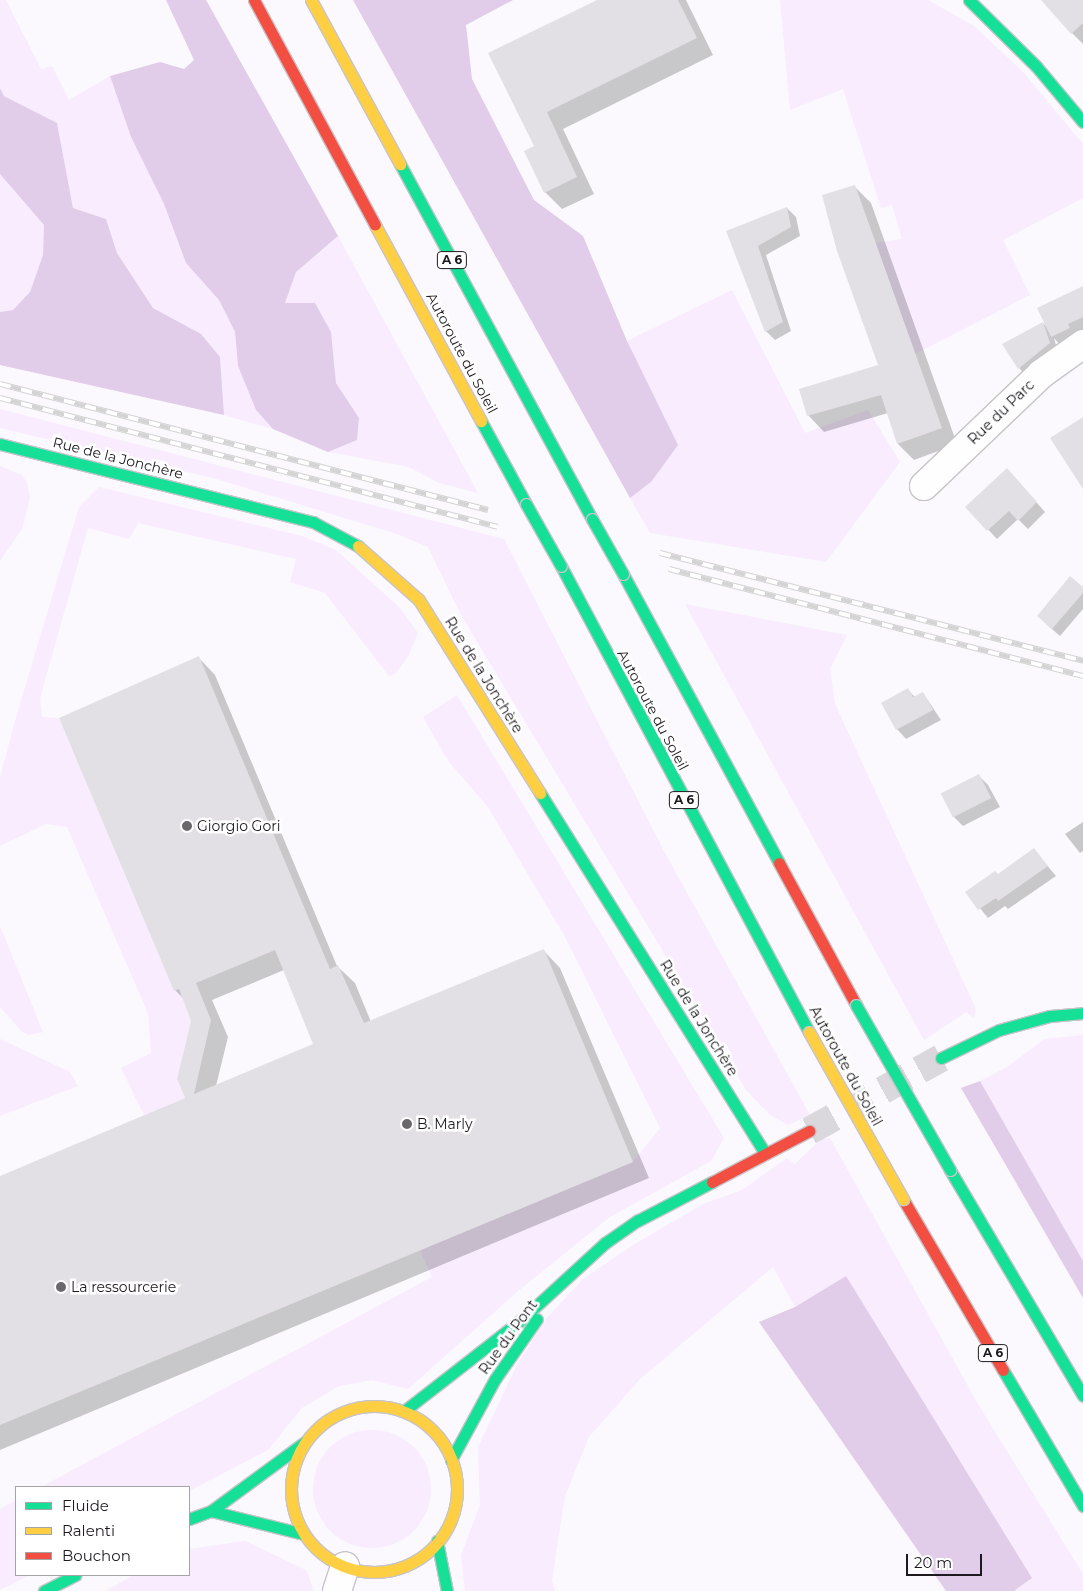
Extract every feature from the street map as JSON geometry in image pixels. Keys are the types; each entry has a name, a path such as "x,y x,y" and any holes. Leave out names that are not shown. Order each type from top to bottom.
{"main road":[{"name":"Autoroute du Soleil","path":"254,0 561,566 809,1032 903,1199 1083,1506"},
{"name":"A 6","path":"311,0 856,1005 950,1170 1083,1396"},
{"path":"970,0 1036,66 1083,122"},
{"name":"Rue de la Jonchère","path":"0,444 313,522 356,544 386,568 419,600 764,1152"},
{"path":"941,1058 999,1030 1050,1016 1083,1013"},
{"name":"Rue du Pont","path":"404,1412 522,1319 605,1243 637,1221 764,1152 809,1131"},
{"name":"Rue du Pont","path":"451,1460 468,1424 525,1336 605,1243"},
{"path":"376,1406 404,1412 427,1425 438,1437 451,1460 456,1481 453,1513 438,1542 412,1562 341,1579 304,1534 294,1511 291,1487 297,1457 316,1428 345,1411 376,1406"},
{"path":"190,1519 210,1511 306,1442"},
{"path":"210,1511 304,1534"},
{"path":"438,1542 447,1591"},
{"path":"379,1571 391,1584"},
{"path":"44,1591 73,1576"}],"street":[{"name":"Rue du Parc","path":"924,486 1040,374 1083,344"}],"shaded area":[{"path":"0,0 6,0 41,69 52,66 69,100 110,76 131,137 164,204 186,263 219,300 235,332 238,366 256,410 273,429 224,415 220,357 201,334 153,308 117,253 106,219 73,208 57,123 4,96 0,88"},
{"path":"166,0 206,0 338,236 296,272 285,303 315,303 331,332 336,383 359,418 357,440 328,452 273,429 256,410 238,366 235,332 219,300 186,263 164,204 131,137 110,76 160,62 184,69 194,60"},
{"path":"353,0 513,0 466,25 472,79 534,200 583,236 627,341 678,445 651,482 630,498"},
{"path":"780,0 928,0 974,26 1023,72 1083,144 1083,198 1003,240 1030,295 915,354 875,243 902,239 892,205 881,208 843,89 790,110"},
{"path":"0,88 4,96 57,123 73,208 106,219 117,253 153,308 201,334 220,357 224,415 0,365 0,312 13,310 30,292 43,255 44,225 0,174"},
{"path":"0,174 44,225 43,255 30,292 13,310 0,312"},
{"path":"338,236 478,493 439,483 409,467 328,452 357,440 359,418 336,383 331,332 285,303 296,272"},
{"path":"732,290 805,433 868,410 900,462 826,562 650,533 630,498 651,482 627,341"},
{"path":"0,409 504,539 665,853 810,1115 788,1125 769,1114 746,1090 460,613 428,547 397,534 213,478 0,428"},
{"path":"0,466 22,475 27,483 30,498 22,529 0,561"},
{"path":"99,487 302,536 336,550 401,609 418,633 408,657 396,673 389,676 325,593 290,582 296,559 138,523 129,539 88,528 40,698 42,717 59,718 174,991 179,989 191,1021 177,1079 185,1098 144,1115 121,1068 151,1053 148,1013 67,827 46,824 0,846 0,777 17,714 79,507"},
{"path":"685,604 847,635 830,669 835,704 976,1009 974,1018 966,1012 924,1040"},
{"path":"457,695 724,1138 711,1161 610,1217 518,1291 408,1389 372,1380 339,1386 302,1408 268,1450 190,1490 190,1486 43,1486 432,1277 420,1250 633,1162 660,1128 564,935 488,807 449,762 423,717"},
{"path":"0,926 43,1032 28,1035 21,1031 0,1007"},
{"path":"1083,1035 1083,1261 980,1081 1007,1067 1045,1039"},
{"path":"0,1039 70,1072 78,1086 0,1116"},
{"path":"980,1081 1083,1261 1083,1298 961,1088"},
{"path":"830,1138 979,1406 1083,1574 1083,1591 1014,1591 1032,1578 846,1276 795,1307 773,1267 640,1379 589,1437 565,1496 552,1581 555,1591 465,1591 461,1555 480,1505 478,1447 517,1365 546,1319 583,1279 633,1245 703,1204 742,1190 787,1158 795,1164 821,1139"},
{"path":"846,1276 1032,1578 1014,1591 946,1591 759,1322 795,1307"},
{"path":"372,1430 394,1435 405,1440 421,1456 426,1467 431,1489 426,1511 421,1522 405,1538 394,1543 372,1548 350,1543 339,1538 323,1522 318,1511 313,1489 318,1467 323,1456 339,1440 350,1435"},
{"path":"15,1501 15,1576 28,1576 0,1590 0,1509"},
{"path":"245,1541 306,1570 314,1591 105,1591 132,1576 190,1576 190,1549"}],"building":[{"path":"597,0 678,0 697,38 547,112 577,177 544,193 524,151 534,146 488,53"},
{"path":"1041,0 1083,0 1083,23 1071,34"},
{"path":"855,185 942,428 897,444 881,395 807,416 799,389 878,365 837,251 822,195"},
{"path":"787,207 791,227 758,246 783,322 765,332 726,231"},
{"path":"1083,286 1083,317 1068,324 1070,328 1051,337 1037,308"},
{"path":"1043,322 1050,343 1018,369 1002,344"},
{"path":"1083,417 1083,489 1050,438"},
{"path":"1007,468 1037,502 1018,521 1009,511 987,531 965,507"},
{"path":"1070,576 1083,587 1083,593 1052,629 1037,616"},
{"path":"199,656 330,969 338,965 364,1023 544,949 633,1162 0,1425 0,1176 185,1098 177,1079 191,1021 179,989 174,991 59,718","holes":["275,950 313,1044 194,1094 211,1020 196,983"]},
{"path":"908,688 913,697 923,692 933,710 896,730 881,703"},
{"path":"979,774 991,798 953,818 941,794"},
{"path":"1034,848 1048,866 998,901 996,898 978,910 965,892 995,871 998,874"}],"tunnel":[{"path":"809,1131 941,1058"}],"railway":[{"path":"0,384 488,510"},
{"path":"0,398 498,527"},
{"path":"660,553 1083,661"},
{"path":"669,569 1083,676"}],"traffic: fast":[{"path":"969,0 1036,66 1083,122"},
{"path":"400,164 592,519"},
{"path":"481,421 526,504"},
{"path":"0,444 313,522 358,546"},
{"path":"526,504 561,566"},
{"path":"592,519 623,574"},
{"path":"561,566 809,1032"},
{"path":"623,574 779,863"},
{"path":"540,793 764,1152"},
{"path":"856,1005 950,1170"},
{"path":"941,1058 999,1030 1050,1016 1083,1013"},
{"path":"950,1170 1083,1396"},
{"path":"404,1411 522,1319 605,1243 637,1221 712,1182"},
{"path":"451,1460 495,1379 537,1319"},
{"path":"1003,1370 1083,1506"},
{"path":"190,1519 211,1511 305,1442"},
{"path":"211,1511 304,1534"},
{"path":"437,1541 447,1591"},
{"path":"44,1591 73,1576"}],"traffic: slow":[{"path":"311,0 400,164"},
{"path":"375,225 481,421"},
{"path":"358,546 419,600 540,793"},
{"path":"809,1032 903,1199"},
{"path":"374,1406 398,1410 413,1416 438,1437 447,1450 453,1465 457,1489 453,1513 447,1528 426,1553 413,1562 398,1568 374,1572 350,1568 335,1562 310,1541 301,1528 295,1513 291,1489 295,1465 301,1450 322,1425 335,1416 350,1410 374,1406"}],"traffic: jam":[{"path":"254,0 375,225"},
{"path":"779,863 856,1005"},
{"path":"712,1182 809,1131"},
{"path":"903,1199 1003,1370"}],"place":[{"name":"Giorgio Gori","path":"187,826"},
{"name":"B. Marly","path":"407,1124"},
{"name":"La ressourcerie","path":"61,1287"}]}
